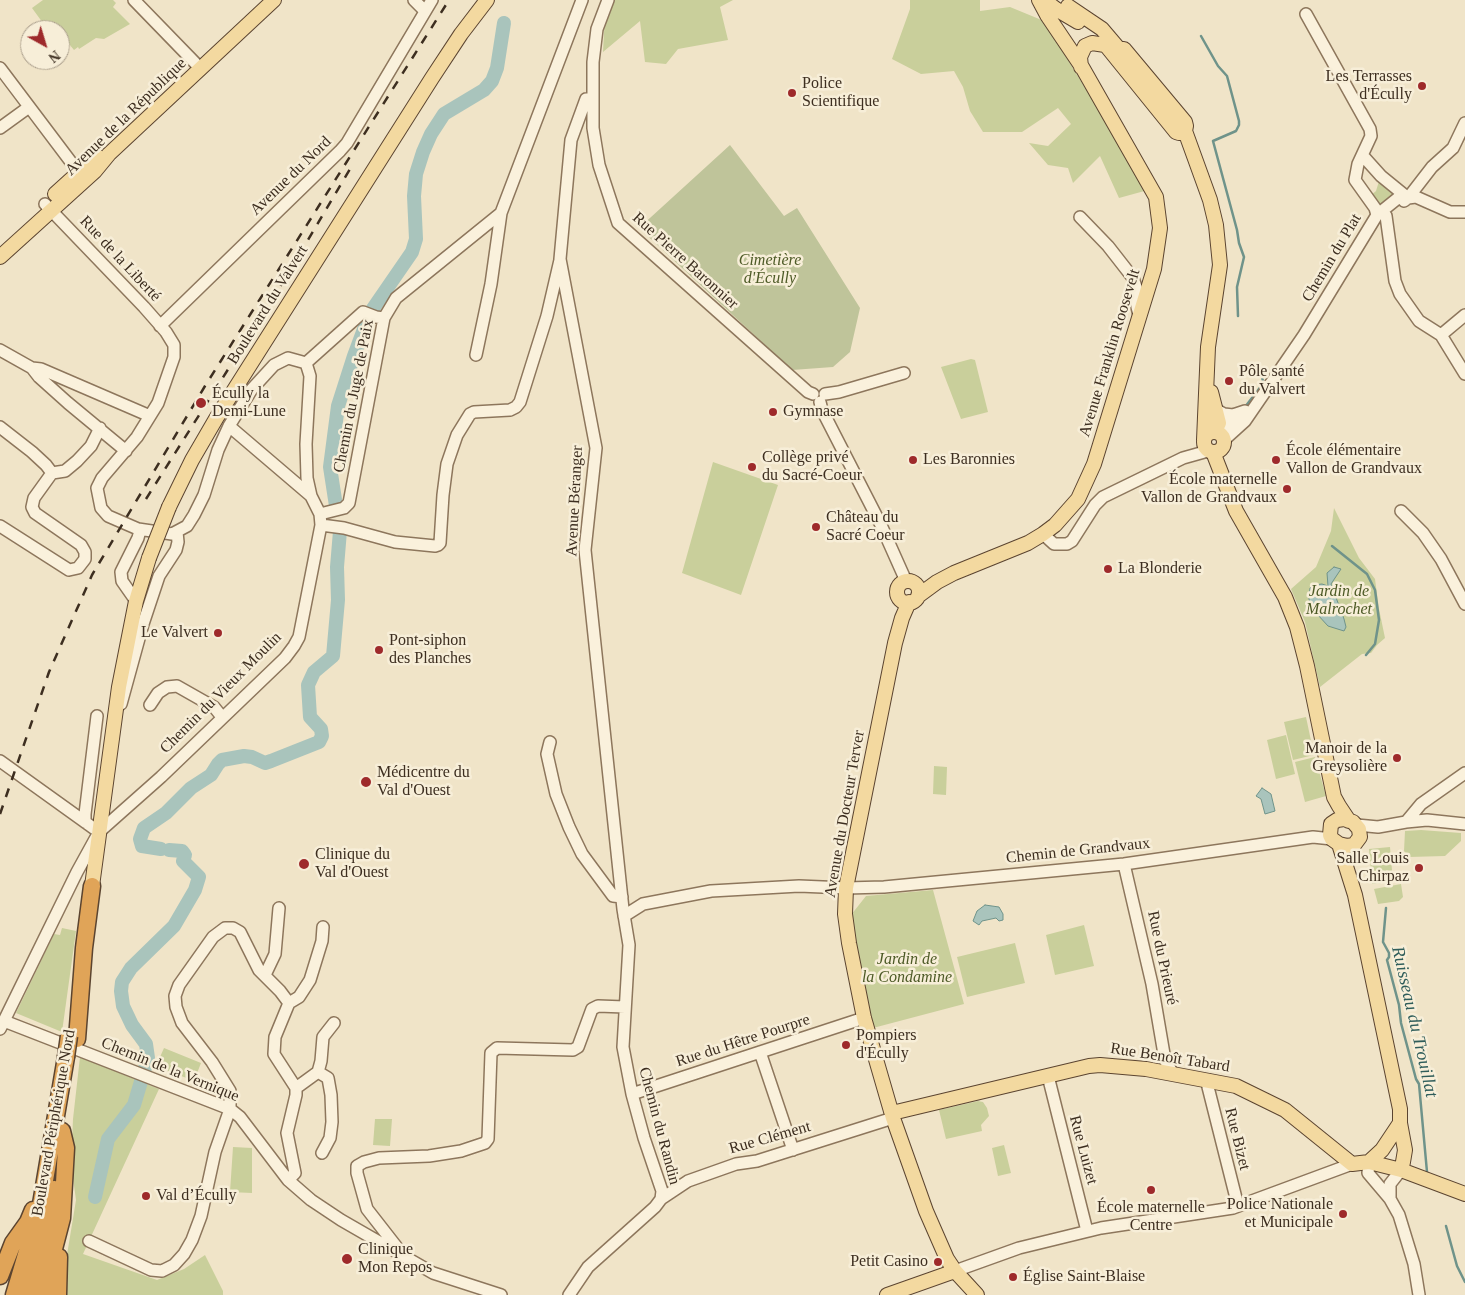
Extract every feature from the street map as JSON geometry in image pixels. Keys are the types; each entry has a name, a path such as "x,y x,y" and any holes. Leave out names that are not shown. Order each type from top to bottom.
{"highway":[{"name":"Boulevard Périphérique Nord","path":"14,1295 30,1269 50,1225 92,886"},
{"name":"Boulevard Périphérique Nord","path":"27,1295 41,1204 70,1058"},
{"path":"58,1295 66,1148 62,1131"},
{"path":"0,1276 13,1243 31,1216 49,1163"},
{"path":"42,1295 62,1218"},
{"path":"7,1295 30,1269"},
{"path":"30,1269 33,1295"}],"main road":[{"name":"Avenue de la République","path":"0,257 51,209 79,173 263,0"},
{"name":"Avenue de la République","path":"195,63 274,0"},
{"name":"Boulevard du Valvert","path":"99,832 114,725 136,601 149,558 169,507 192,460 217,417 437,71 461,34 487,0"},
{"name":"Avenue Franklin Roosevelt","path":"909,592 937,582 972,564 1028,543 1055,525 1078,499 1088,479 1154,269 1160,228 1156,197 1082,67 1039,0"},
{"path":"1044,0 1073,10 1092,21 1108,35 1118,54"},
{"name":"Avenue Franklin Roosevelt","path":"1068,8 1072,42 1082,67"},
{"path":"1068,8 1105,45 1118,54"},
{"path":"1082,67 1080,57 1085,46 1092,43 1105,45"},
{"path":"1118,54 1124,49 1128,53 1185,122 1186,126 1182,132 1194,156 1210,200 1216,224 1220,265 1208,347 1208,377 1213,443 1236,511 1285,597 1307,666 1334,797 1333,833 1350,876 1400,1109 1400,1122 1405,1150 1404,1162 1400,1170"},
{"name":"Avenue de la République","path":"0,246 51,209"},
{"path":"1208,377 1219,423 1213,443"},
{"name":"Avenue du Docteur Terver","path":"909,592 893,652 846,888 845,914 864,1018 926,1211 948,1261 977,1295"},
{"path":"1334,797 1355,832 1350,876"},
{"path":"1333,833 1341,819 1355,832"},
{"name":"Boulevard Périphérique Nord","path":"92,886 88,866 99,832"},
{"path":"1333,833 1347,846 1355,832"},
{"name":"Rue Benoît Tabard","path":"896,1114 1100,1065 1166,1068 1236,1086 1285,1110 1352,1164"},
{"path":"1369,1162 1382,1150 1400,1122"},
{"path":"1352,1164 1369,1162 1400,1170 1465,1194"},
{"path":"888,1295 956,1271"}],"street":[{"path":"134,0 195,63"},
{"path":"414,0 425,11"},
{"name":"Avenue du Nord","path":"160,326 348,143 432,0"},
{"path":"476,355 491,284 501,213 582,0"},
{"name":"Rue Pierre Baronnier","path":"608,0 597,29 593,62 593,128 599,165 618,223 808,392 819,397 822,410 881,525 909,592"},
{"path":"1306,14 1370,129 1371,136 1358,164 1355,180 1381,215 1405,196 1453,148 1465,123"},
{"path":"0,68 79,173"},
{"name":"Avenue Béranger","path":"592,99 586,99 571,140 560,259 596,448 585,550 624,916"},
{"path":"0,128 29,107"},
{"path":"1363,156 1381,176 1405,196 1422,198 1450,212 1465,212"},
{"name":"Rue de la Liberté","path":"51,209 144,307 171,340 175,354 158,403 150,416"},
{"name":"Chemin du Juge de Paix","path":"324,519 344,508 349,502 380,318 396,298 501,213"},
{"name":"Chemin du Plat","path":"1381,215 1395,281 1400,294 1419,322 1441,335 1465,374"},
{"name":"Chemin du Plat","path":"1043,534 1054,544 1067,544 1072,540 1095,505 1103,497 1213,443 1245,421 1309,327 1381,215"},
{"path":"1080,218 1108,246 1133,278 1137,290 1139,317"},
{"path":"306,363 310,376 307,478 311,496 324,519 344,528 395,542 435,546 440,543 447,464 456,435 470,414 474,412 510,410 520,402 546,316 560,259"},
{"path":"306,363 363,312 380,318"},
{"path":"1441,335 1465,315"},
{"path":"0,350 32,368 41,369 150,416 138,438 102,478 97,488 97,498 101,508 108,516 140,530 168,533 177,532 187,526 194,515 204,494 218,450 229,426 252,389 274,365 288,358 306,363"},
{"path":"32,368 38,377 126,451"},
{"path":"819,397 904,374"},
{"name":"Chemin du Plat","path":"1215,409 1224,414 1236,415 1248,410 1256,403"},
{"path":"229,426 311,496"},
{"path":"0,427 32,452 52,473"},
{"path":"0,526 69,570 78,568 84,559 85,552 81,545 35,512 32,507 34,498 52,473 64,471 77,461 91,446 100,428"},
{"path":"1401,511 1423,533 1441,559 1465,604"},
{"name":"Chemin du Vieux Moulin","path":"99,832 285,658 299,637 324,519"},
{"path":"136,601 122,581 121,572 140,530"},
{"path":"114,725 158,576 176,550 178,542 177,532"},
{"path":"150,705 158,694 167,687 177,686 214,707 222,717"},
{"path":"85,822 97,716"},
{"path":"550,742 547,754 556,794 568,827 582,854 613,896 622,897"},
{"path":"0,761 99,832"},
{"path":"1406,822 1421,804 1465,773"},
{"path":"1427,820 1433,796"},
{"path":"1355,832 1427,820 1465,824"},
{"name":"Chemin de Grandvaux","path":"846,888 884,887 1124,864 1333,833"},
{"name":"Rue du Prieuré","path":"1124,864 1152,984 1166,1068"},
{"name":"Chemin de la Vernique","path":"88,866 2,1025 230,1109 240,1117 288,1180 311,1200 341,1220 433,1273 501,1295"},
{"path":"624,916 643,904 711,891 799,886 846,888"},
{"path":"264,974 275,954 279,908"},
{"name":"Chemin du Randin","path":"569,1295 588,1267 655,1207 661,1199 660,1183 644,1138 632,1094 623,1047 628,945 624,916"},
{"path":"288,1180 295,1173 287,1133 296,1088 274,1054 275,1037 289,1003 299,997 310,980 322,941 323,926"},
{"path":"89,1242 151,1270 162,1271 174,1265 184,1254 192,1240 201,1216 215,1152 230,1109 230,1091 212,1062 182,1023 175,1002 176,990 213,937 225,928 233,928 240,932 259,970 289,1003"},
{"path":"403,1256 367,1209 357,1173 357,1166 379,1158 429,1156 461,1151 485,1143 488,1139 491,1053 496,1048 573,1050 578,1047 592,1009 598,1006 625,1007"},
{"name":"Rue du Hêtre Pourpre","path":"632,1094 864,1018"},
{"path":"296,1088 318,1072 323,1037 334,1023"},
{"path":"760,1052 793,1150"},
{"path":"318,1072 328,1078 331,1095 332,1122 330,1138 322,1153"},
{"name":"Rue Luizet","path":"1048,1076 1087,1231"},
{"name":"Rue Bizet","path":"1208,1080 1207,1085 1238,1206"},
{"name":"Rue Clément","path":"661,1199 688,1181 736,1164 757,1161 793,1150 896,1114"},
{"path":"1369,1162 1368,1173 1390,1199 1398,1215 1414,1264 1419,1295"},
{"path":"956,1271 1019,1248 1087,1231 1136,1222 1220,1211 1352,1164"},
{"path":"1390,1199 1390,1184 1400,1170"}],"green space":[{"path":"43,0 113,0 116,3 113,7 130,24 104,39 96,38 79,49 78,47 74,50 70,45 70,20 41,20 32,8"},
{"path":"615,0 733,0 720,7 728,40 678,49 666,64 645,62 640,21 603,52 605,14"},
{"path":"910,0 980,0 980,11 1010,7 1044,21 1148,190 1119,198 1100,156 1073,183 1068,168 1048,165 1029,143 1048,146 1071,124 1058,108 1022,132 983,132 970,111 963,87 954,71 921,74 892,59 910,9"},
{"name":"Cimetière d'Écully","path":"730,145 784,216 797,208 860,308 850,352 833,367 792,370 639,228"},
{"path":"1380,178 1393,192 1394,197 1384,205 1377,205 1370,196 1376,191"},
{"path":"971,359 975,360 988,412 961,419 941,367"},
{"path":"713,462 778,485 741,595 682,573"},
{"name":"Jardin de Malrochet","path":"1334,508 1359,558 1375,579 1385,638 1371,653 1362,654 1320,687 1305,622 1291,589 1316,567 1331,531"},
{"path":"1306,717 1314,755 1293,760 1284,722"},
{"path":"1286,735 1295,774 1276,779 1267,740"},
{"path":"1315,757 1326,796 1305,802 1295,762"},
{"path":"934,766 947,767 946,795 933,794"},
{"path":"1421,830 1461,833 1461,841 1445,856 1409,857 1404,851 1405,831"},
{"path":"1390,847 1393,882 1372,884 1369,849"},
{"path":"1401,884 1403,897 1399,901 1378,904 1374,889"},
{"name":"Jardin de la Condamine","path":"933,890 964,1004 873,1028 854,940 851,915 866,896"},
{"path":"1084,925 1094,966 1055,975 1046,935"},
{"path":"62,928 76,931 62,1032 16,1013 54,934 60,935"},
{"path":"1015,943 1025,983 967,997 957,957"},
{"path":"164,1048 201,1063 194,1081 156,1066"},
{"path":"80,1057 159,1089 83,1254 157,1280 184,1269 205,1255 223,1291 223,1295 67,1295 66,1261 76,1200 71,1164 73,1119"},
{"path":"978,1101 983,1102 989,1116 981,1125 982,1131 946,1139 939,1110"},
{"path":"375,1119 392,1119 390,1146 373,1145"},
{"path":"1004,1145 1011,1173 998,1176 992,1148"},
{"path":"233,1147 252,1148 252,1193 230,1192"}],"water":[{"path":"1334,567 1341,569 1331,584 1344,619 1346,627 1344,631 1328,626 1317,614 1313,614 1309,599 1310,588 1314,585 1322,584 1328,586 1327,573"},
{"path":"1262,788 1271,794 1275,811 1265,814 1261,799 1256,796"},
{"path":"985,905 999,907 1003,914 1003,920 999,921 996,918 982,921 979,925 973,921 977,911"}],"waterway":[{"path":"336,506 330,467 338,406 370,313 412,252 416,239 414,196 416,174 423,152 431,134 444,114 484,90 492,81 497,68 504,23"},
{"name":"Ruisseau du Trouillat","path":"1201,36 1218,66 1227,76 1239,121 1236,131 1213,141 1244,257 1237,287 1238,316"},
{"name":"Ruisseau du Trouillat","path":"1245,407 1262,385 1261,374"},
{"path":"161,849 142,846 140,839 144,828 166,813 191,788 211,775 222,760 244,756 252,757 265,763 319,742 322,736 321,729 310,717 308,685 314,672 333,656 338,600 337,567 340,531"},
{"name":"Ruisseau du Trouillat","path":"1332,546 1367,574 1375,590 1379,620 1375,644 1366,655"},
{"path":"95,1197 108,1139 134,1105 148,1058 146,1044 132,1025 123,1006 122,982 131,968 174,926 195,890 199,877 183,861 185,855 182,851 169,850"},
{"name":"Ruisseau du Trouillat","path":"1386,908 1383,942 1389,953 1387,960 1399,1005 1401,1023 1419,1084 1427,1172"},
{"name":"Ruisseau du Trouillat","path":"1446,1226 1457,1266 1465,1282"}],"railway":[{"path":"0,814 49,672 92,575 205,386 449,0"},
{"path":"146,499 277,292 350,169"}],"place":[{"name":"Les Terrasses d'Écully","path":"1422,86"},
{"name":"Police Scientifique","path":"792,93"},
{"name":"Pôle santé du Valvert","path":"1229,381"},
{"name":"Écully la Demi-Lune","path":"201,403"},
{"name":"Gymnase","path":"773,412"},
{"name":"Les Baronnies","path":"913,460"},
{"name":"École élémentaire Vallon de Grandvaux","path":"1276,460"},
{"name":"Collège privé du Sacré-Coeur","path":"752,467"},
{"name":"École maternelle Vallon de Grandvaux","path":"1287,489"},
{"name":"Château du Sacré Coeur","path":"816,527"},
{"name":"La Blonderie","path":"1108,569"},
{"name":"Le Valvert","path":"218,633"},
{"name":"Pont-siphon des Planches","path":"379,650"},
{"name":"Manoir de la Greysolière","path":"1397,758"},
{"name":"Médicentre du Val d'Ouest","path":"366,782"},
{"name":"Clinique du Val d'Ouest","path":"304,864"},
{"name":"Salle Louis Chirpaz","path":"1419,868"},
{"name":"Pompiers d'Écully","path":"846,1045"},
{"name":"École maternelle Centre","path":"1151,1190"},
{"name":"Val d’Écully","path":"146,1196"},
{"name":"Police Nationale et Municipale","path":"1343,1214"},
{"name":"Clinique Mon Repos","path":"347,1259"},
{"name":"Petit Casino","path":"938,1262"},
{"name":"Église Saint-Blaise","path":"1013,1277"}]}
